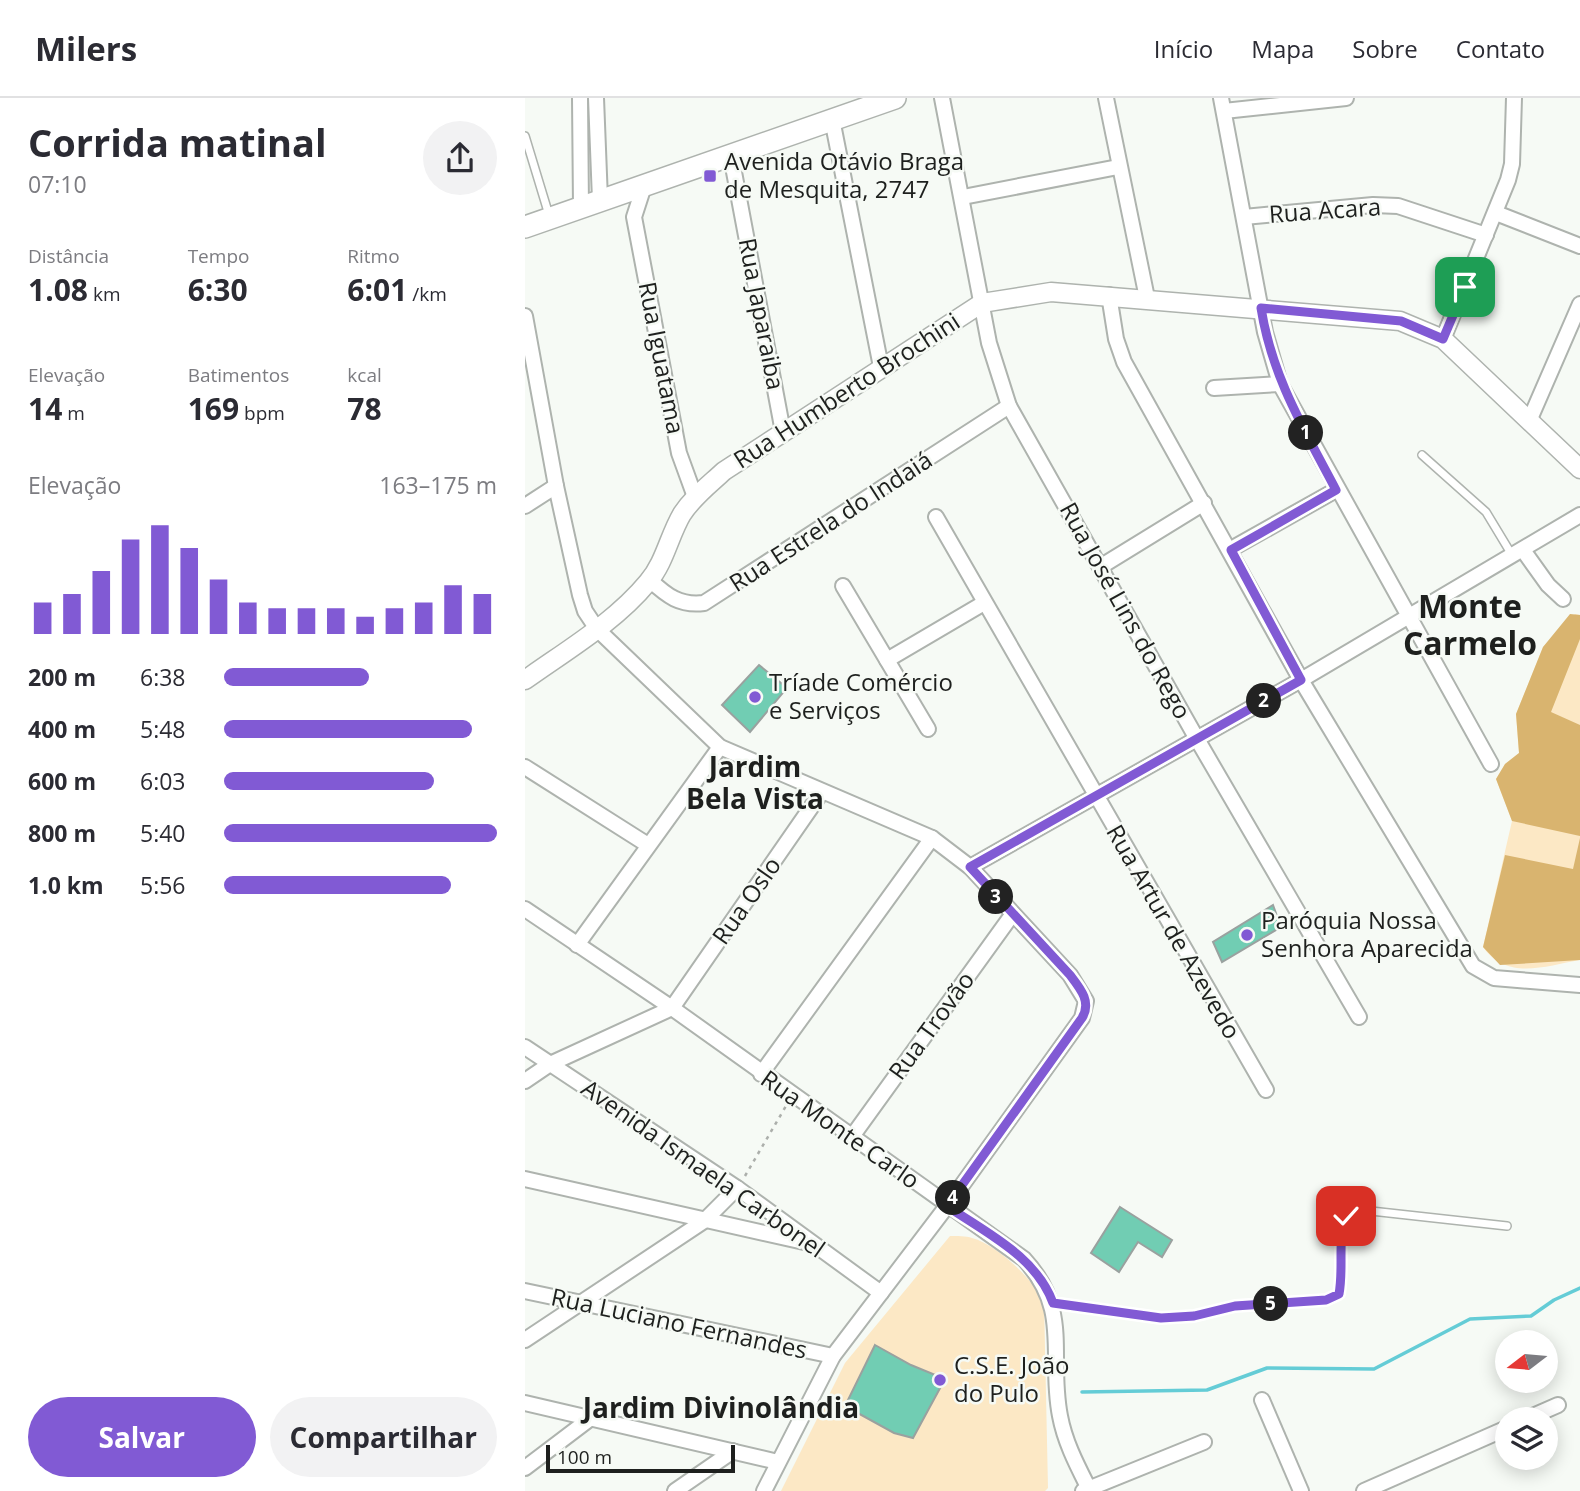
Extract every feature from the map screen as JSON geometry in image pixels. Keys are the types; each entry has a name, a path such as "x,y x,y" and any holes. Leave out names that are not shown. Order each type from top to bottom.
{"main road":[{"path":"525,227 895,98"}],"street":[{"path":"580,98 597,201"},
{"path":"596,98 597,201"},
{"name":"Rua José Lins do Rego","path":"942,98 989,343 1009,406 1197,739 1359,1017"},
{"path":"1106,98 1118,167 1147,298"},
{"path":"1346,98 1222,104 1271,359 1280,384 1336,490 1491,764"},
{"path":"1443,339 1496,213 1512,164 1514,98"},
{"path":"832,119 881,366"},
{"name":"Rua Japaraiba","path":"731,156 783,432"},
{"path":"963,197 1118,167"},
{"name":"Rua Iguatama","path":"644,186 634,217 679,453 695,497"},
{"path":"597,201 634,217"},
{"name":"Rua Acara","path":"1244,217 1373,205 1398,206 1486,235"},
{"path":"1496,213 1580,246"},
{"name":"Rua Humberto Brochini","path":"525,680 597,629 650,580 665,555 681,515 695,497 724,471 881,366 982,303 1051,292 1401,321 1443,339 1580,469"},
{"path":"1109,295 1116,339 1124,362 1301,680 1473,966 1494,978 1580,985"},
{"path":"1530,419 1580,304"},
{"path":"525,316 528,352 580,595 585,611 597,629 720,747 821,793 878,813 932,838 970,867 1070,975 1086,1001 1082,1018 947,1206 833,1356 764,1491"},
{"path":"1214,388 1280,384"},
{"name":"Rua Estrela do Indaiá","path":"650,580 677,602 689,605 704,603 1009,406"},
{"path":"525,506 556,486"},
{"path":"1231,550 1336,490"},
{"path":"1100,567 1204,503"},
{"name":"Rua Artur de Azevedo","path":"936,517 1094,797 1266,1090"},
{"path":"970,867 1301,680 1579,517"},
{"path":"1518,553 1563,599"},
{"path":"843,586 928,729"},
{"path":"887,660 984,603"},
{"path":"577,945 720,747"},
{"path":"525,767 648,845"},
{"name":"Rua Oslo","path":"672,1008 821,793"},
{"path":"761,1074 932,838"},
{"name":"Rua Monte Carlo","path":"525,909 672,1008 1024,1259 1041,1277 1053,1303 1060,1415 1088,1490"},
{"name":"Rua Trovão","path":"851,1138 1012,915"},
{"path":"525,1081 550,1064 672,1008"},
{"name":"Avenida Ismaela Carbonel","path":"525,1047 737,1188 881,1293"},
{"path":"525,1179 809,1243"},
{"path":"525,1340 704,1221 737,1188"},
{"name":"Rua Luciano Fernandes","path":"525,1292 833,1356"},
{"path":"1262,1400 1301,1491"},
{"path":"525,1403 778,1462"},
{"path":"1553,1407 1557,1405"},
{"path":"525,1468 591,1418"},
{"path":"1364,1491 1495,1433"},
{"path":"1088,1490 1205,1442"},
{"path":"675,1491 733,1451"}],"lane":[{"path":"525,136 550,218"},
{"path":"1423,455 1486,512 1518,553"},
{"path":"1053,1303 1161,1318 1194,1316 1235,1306 1326,1300 1339,1294 1342,1277 1341,1232 1346,1216 1362,1210 1507,1227"}],"path":[{"path":"737,1188 792,1096"}],"shaded area":[{"path":"1570,614 1580,615 1580,639 1551,712 1580,725 1580,836 1512,821 1496,779 1505,764 1519,753 1516,714 1543,647"},
{"path":"1575,614 1580,615 1580,960 1515,968 1493,958 1483,947 1512,821 1496,779 1505,764 1519,753 1516,714 1543,647"},
{"path":"1580,838 1580,960 1500,965 1483,947 1505,855 1573,869"},
{"name":"C.S.E. João do Pulo","path":"950,1236 970,1237 993,1248 1023,1273 1044,1301 1048,1488 1045,1491 781,1491 845,1363"}],"building":[{"name":"Tríade Comércio e Serviços","path":"759,665 787,688 750,732 722,705"},
{"name":"Paróquia Nossa Senhora Aparecida","path":"1273,905 1281,927 1222,962 1213,942"},
{"path":"1120,1207 1172,1240 1162,1257 1138,1242 1119,1272 1091,1253"},
{"path":"875,1345 911,1365 945,1379 913,1438 894,1433 845,1406"}],"waterway":[{"path":"1082,1392 1207,1390 1267,1368 1374,1369 1470,1319 1531,1316 1554,1300 1580,1288"}],"place":[{"name":"Avenida Otávio Braga de Mesquita, 2747","path":"710,176"},
{"name":"Tríade Comércio e Serviços","path":"755,697"},
{"name":"Paróquia Nossa Senhora Aparecida","path":"1247,935"},
{"name":"C.S.E. João do Pulo","path":"940,1380"}],"district":[{"name":"Monte Carmelo","path":"1470,626"},
{"name":"Jardim Bela Vista","path":"755,783"},
{"name":"Jardim Divinolândia","path":"721,1408"}],"route":[{"path":"1346,1216 1341,1232 1342,1277 1339,1294 1326,1300 1235,1306 1194,1316 1161,1318 1053,1303 1041,1277 1024,1259 947,1206 1082,1018 1086,1006 1083,993 1070,975 970,867 1301,680 1231,550 1336,490 1280,384 1271,359 1261,308 1401,321 1443,339 1465,287"}]}
